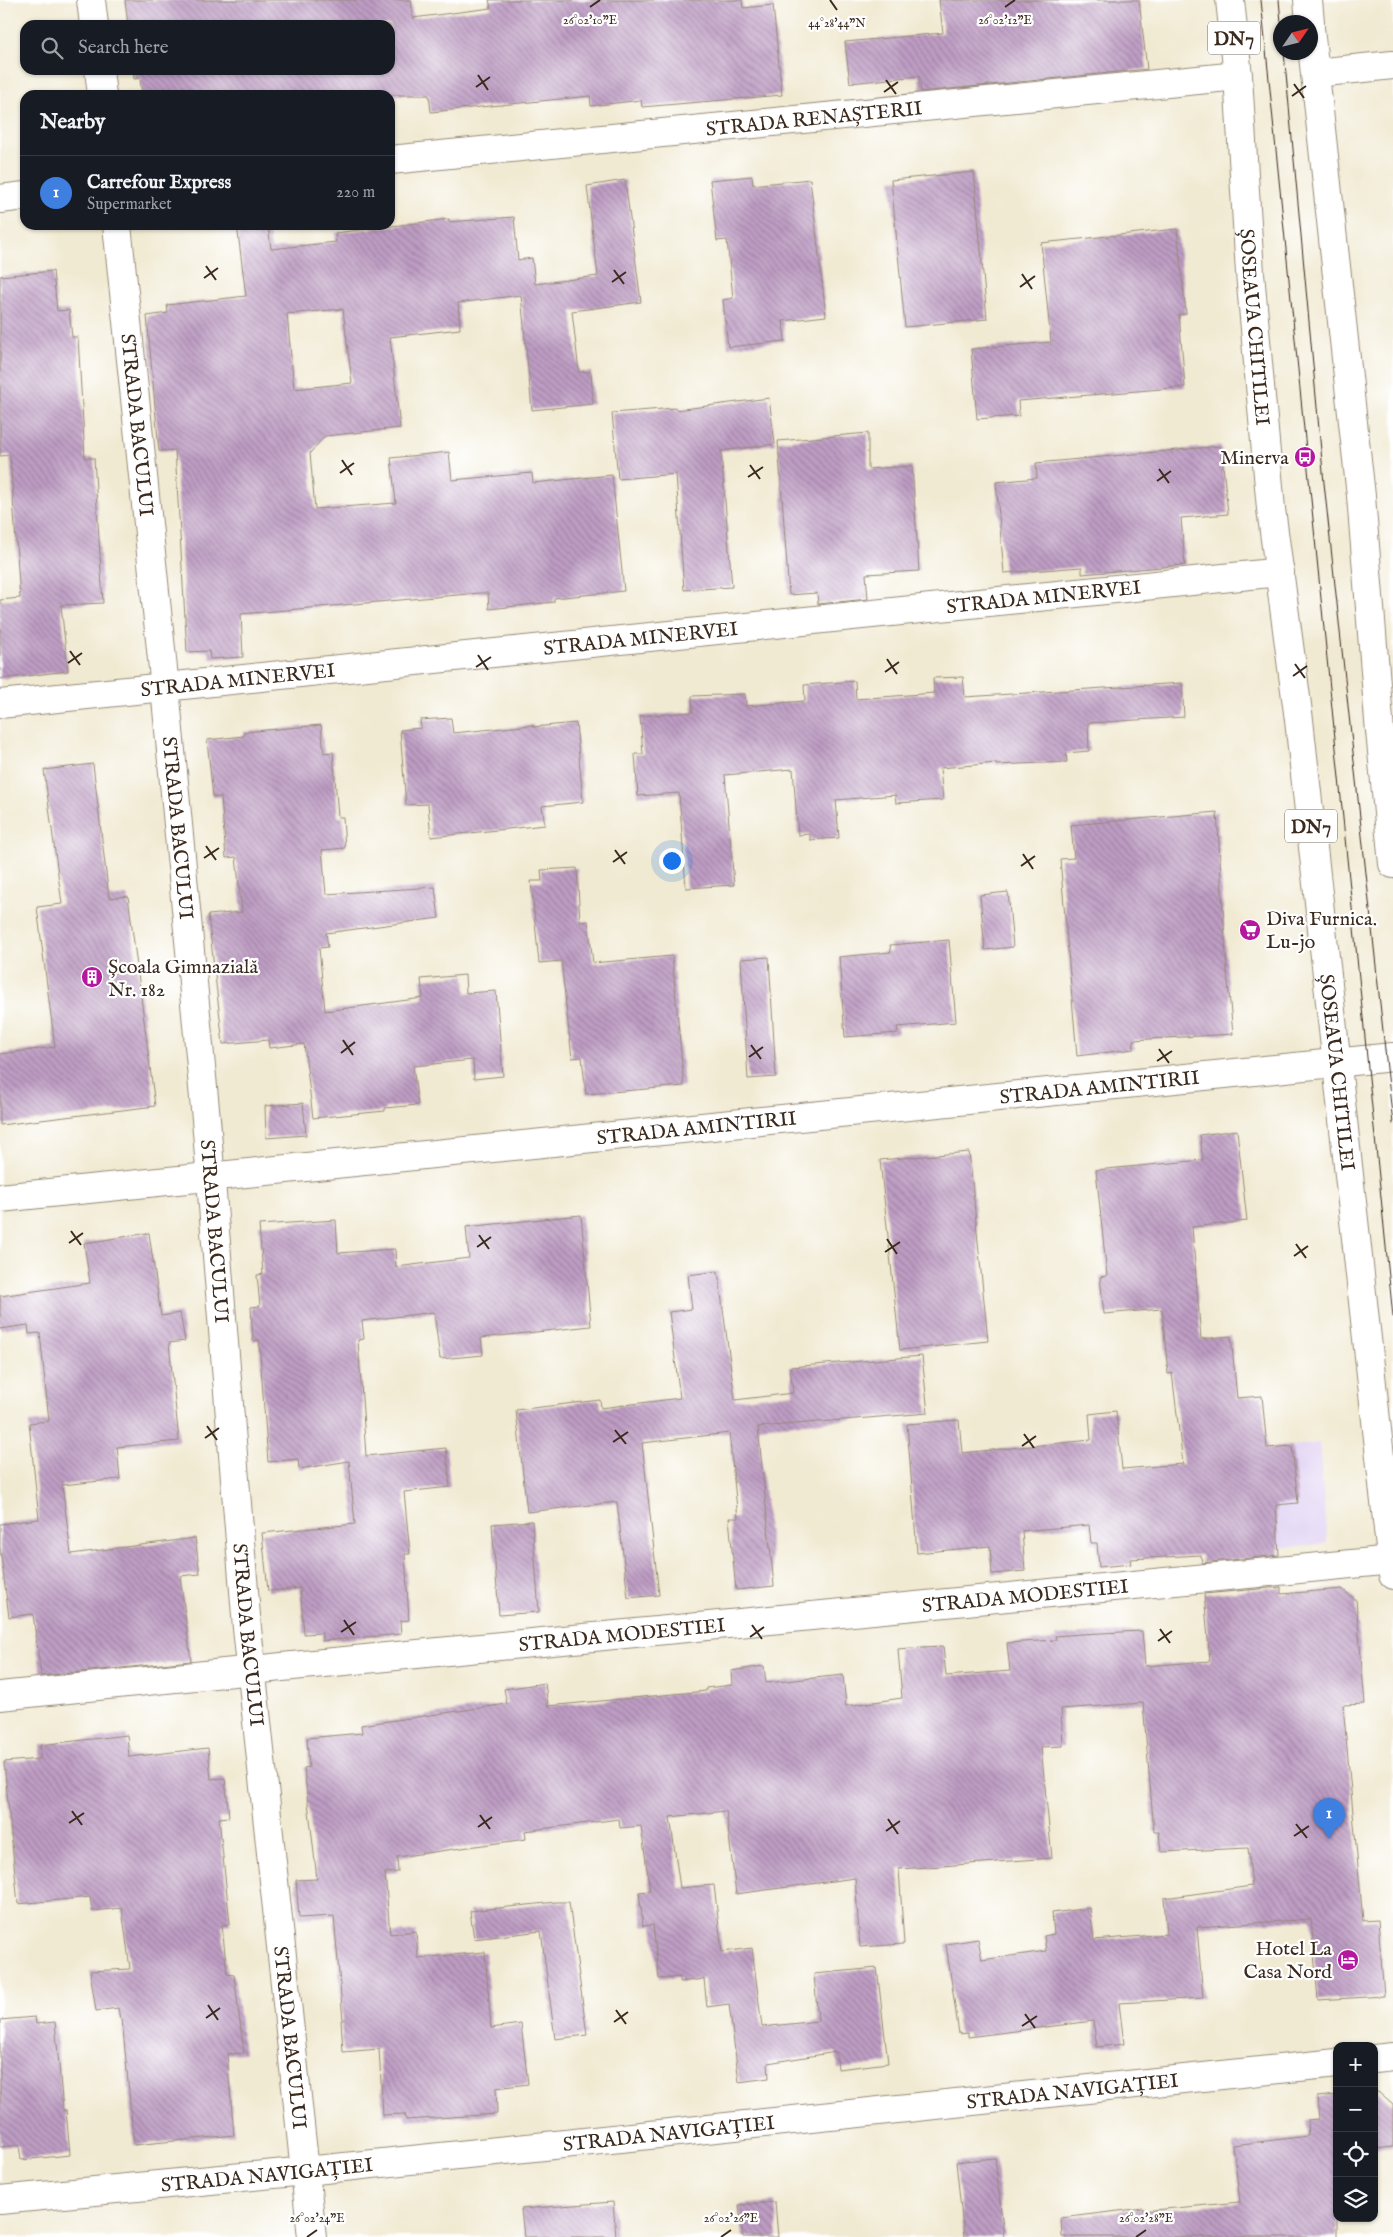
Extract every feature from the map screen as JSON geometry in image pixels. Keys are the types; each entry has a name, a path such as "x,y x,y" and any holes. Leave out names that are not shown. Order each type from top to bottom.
{"street":[{"path":"91,0 93,20"},
{"name":"ȘOSEAUA CHITILEI","path":"1230,0 1238,76 1250,273 1271,509 1337,1062 1392,1565"},
{"path":"1308,0 1309,15"},
{"path":"1314,60 1361,496 1379,721 1393,855"},
{"path":"1315,72 1393,65"},
{"path":"100,75 101,90"},
{"name":"STRADA RENAȘTERII","path":"395,160 1238,76"},
{"path":"0,199 20,197"},
{"name":"STRADA BACULUI","path":"118,230 211,1177 247,1628 253,1670 312,2237"},
{"name":"STRADA MINERVEI","path":"0,704 1280,572"},
{"name":"STRADA AMINTIRII","path":"0,1198 1393,1056"},
{"name":"STRADA MODESTIEI","path":"0,1696 253,1670 1392,1565"},
{"path":"1378,2059 1393,2057"},
{"name":"STRADA NAVIGAȚIEI","path":"0,2200 306,2171 1333,2063"}],"shaded area":[{"path":"1319,1443 1327,1543 1279,1548 1276,1505 1298,1503 1292,1446"}],"building":[{"path":"125,0 411,0 413,18 491,8 489,0 742,0 743,8 773,5 782,95 642,107 641,100 591,106 590,96 431,112 429,95 395,95 395,90 141,90 140,78 134,79 134,75 395,75 395,20 127,20"},
{"path":"939,0 1139,0 1147,69 921,92 919,76 850,83 845,42 943,33"},
{"path":"974,172 987,319 905,327 891,180"},
{"path":"752,176 753,185 810,179 826,316 783,321 785,341 728,347 723,300 733,298 727,240 717,241 710,180"},
{"path":"625,180 641,302 572,311 579,372 591,372 593,404 532,410 521,295 458,303 460,329 390,337 400,428 325,436 310,453 315,509 396,503 391,458 449,452 452,480 532,473 533,483 612,475 624,591 554,598 554,602 489,609 488,593 480,593 241,614 243,657 210,659 209,651 187,652 175,450 159,451 147,316 168,313 167,305 246,296 238,230 269,230 271,249 336,242 335,233 359,230 395,230 395,226 449,219 449,222 514,217 518,260 532,258 535,284 598,276 587,186","holes":["343,309 352,383 294,389 287,314"]},
{"path":"1177,229 1186,314 1179,315 1185,387 1018,401 1019,416 977,419 971,349 1051,342 1041,243"},
{"path":"53,271 57,311 69,310 72,337 78,337 85,458 94,458 103,603 61,605 68,671 0,679 0,600 20,598 10,455 0,456 0,276"},
{"path":"769,398 775,444 721,451 732,587 684,590 676,474 618,479 612,413 676,408 676,410"},
{"path":"868,433 868,469 912,466 919,571 866,574 868,599 818,604 817,593 789,595 778,441"},
{"path":"1221,446 1228,514 1181,518 1185,565 1082,574 1082,567 1004,573 996,482 1037,478 1036,463"},
{"path":"963,677 965,697 1182,683 1184,717 1088,723 1089,751 1066,753 1067,762 996,765 996,763 940,768 943,800 896,803 895,795 836,800 839,838 810,840 810,834 798,835 793,769 725,775 734,885 686,888 679,793 638,796 635,754 643,754 640,716 693,712 692,696 745,694 746,706 805,701 804,685 855,681 856,699 934,693 933,678"},
{"path":"451,718 453,733 576,723 583,802 542,806 545,825 431,837 428,804 406,805 400,730 421,728 420,720"},
{"path":"321,725 324,753 333,752 338,817 343,817 345,848 322,850 326,894 435,887 439,918 326,933 328,947 319,948 325,1011 423,998 421,979 465,975 466,993 496,991 503,1076 474,1079 473,1060 413,1066 418,1105 385,1108 385,1111 313,1118 304,1044 269,1048 268,1040 223,1044 208,915 242,912 236,857 226,858 221,797 213,797 207,740 244,736 244,732"},
{"name":"Școala Gimnazială Nr. 182","path":"93,764 109,898 128,896 155,1106 0,1125 0,1054 55,1047 37,907 62,904 44,770"},
{"path":"1217,812 1227,972 1233,1034 1133,1040 1134,1049 1077,1056 1060,859 1074,858 1071,825"},
{"path":"577,868 580,922 588,921 593,963 672,956 684,1086 586,1094 582,1057 572,1058 561,961 539,963 531,881 542,881 541,870"},
{"path":"1008,892 1013,947 985,950 980,895"},
{"path":"949,940 956,1022 897,1027 898,1033 845,1037 839,957 891,952 890,945"},
{"path":"769,957 776,1077 748,1079 741,959"},
{"path":"303,1103 306,1135 266,1138 265,1106"},
{"path":"1237,1130 1247,1221 1192,1227 1201,1339 1231,1336 1237,1398 1262,1396 1267,1448 1292,1446 1298,1503 1276,1505 1279,1555 1202,1563 1201,1555 1130,1559 1131,1564 1099,1567 1097,1543 1091,1543 1089,1525 1022,1531 1025,1571 992,1574 990,1546 917,1553 907,1424 959,1420 962,1453 1091,1440 1089,1414 1116,1411 1122,1469 1183,1464 1172,1373 1168,1374 1162,1309 1104,1314 1100,1277 1107,1276 1096,1170 1203,1160 1200,1135"},
{"path":"969,1152 988,1341 900,1350 880,1160"},
{"path":"581,1215 591,1326 481,1338 483,1355 440,1359 434,1312 362,1321 364,1339 358,1340 366,1456 446,1448 450,1487 404,1492 410,1554 405,1554 409,1620 400,1621 401,1634 322,1641 322,1633 304,1634 300,1588 268,1591 262,1533 355,1524 349,1461 299,1469 298,1459 268,1462 259,1340 253,1341 251,1307 260,1306 257,1275 263,1274 259,1225 336,1220 338,1253 395,1249 396,1267 469,1258 466,1227"},
{"path":"149,1233 161,1316 180,1313 185,1341 169,1343 179,1441 117,1447 120,1479 62,1485 71,1554 195,1538 200,1574 180,1576 191,1661 41,1676 33,1614 9,1617 0,1548 0,1524 39,1519 29,1423 49,1421 40,1333 29,1334 28,1325 0,1329 0,1296 90,1283 84,1243"},
{"path":"718,1271 735,1400 793,1393 790,1367 922,1356 928,1413 758,1427 774,1586 736,1590 729,1518 738,1518 729,1433 642,1443 659,1595 628,1598 617,1502 527,1512 516,1410 600,1400 601,1408 680,1398 669,1312 692,1309 688,1275"},
{"path":"532,1521 539,1612 499,1615 492,1524"},
{"path":"1281,1587 1281,1594 1342,1589 1356,1600 1365,1704 1343,1705 1363,1921 1378,1920 1384,1996 1318,2000 1311,1919 1197,1927 1203,1998 1119,2003 1124,2044 1097,2047 1093,2021 968,2037 968,2033 959,2034 946,1944 978,1939 982,1960 1046,1951 1044,1936 1054,1934 1052,1913 1090,1908 1094,1940 1167,1934 1164,1898 1252,1886 1248,1848 1161,1852 1159,1832 1154,1832 1143,1703 1061,1709 1063,1746 1041,1747 1052,1858 899,1869 904,1944 860,1947 855,1878 736,1894 726,1811 670,1817 680,1888 714,1885 722,1952 752,1948 762,2027 818,2021 814,1974 877,1968 888,2063 838,2069 836,2052 768,2063 769,2078 739,2082 729,2004 707,2007 704,1979 680,1982 680,1977 659,1979 653,1925 643,1926 639,1892 650,1891 641,1826 620,1828 619,1819 525,1831 526,1839 397,1857 398,1872 385,1873 390,1934 416,1931 418,1958 485,1952 491,2028 521,2024 528,2084 496,2088 497,2114 406,2120 405,2114 383,2115 379,2049 343,2052 341,2020 343,2020 334,1916 299,1918 296,1880 317,1879 304,1768 309,1767 307,1738 362,1733 361,1725 507,1704 504,1689 545,1683 548,1706 706,1691 706,1688 732,1685 731,1671 764,1666 766,1683 843,1675 846,1706 902,1698 898,1649 943,1646 946,1676 1010,1671 1007,1643 1056,1640 1055,1636 1142,1631 1145,1666 1210,1661 1204,1594"},
{"path":"127,1735 129,1757 208,1748 211,1779 225,1778 229,1817 219,1818 230,1924 222,1925 227,1974 234,1975 244,2053 227,2054 234,2135 134,2145 122,2019 120,2019 118,2008 96,2011 90,1971 130,1969 122,1908 92,1911 90,1897 18,1904 4,1762 40,1759 40,1745"},
{"path":"569,1902 587,2035 555,2039 541,1931 474,1939 470,1911"},
{"path":"35,2017 36,2024 55,2022 63,2110 66,2110 70,2155 21,2160 19,2145 0,2147 0,2020"},
{"path":"1378,2092 1393,2105 1393,2147 1378,2149"},
{"path":"1333,2095 1333,2222 1337,2222 1337,2237 1062,2237 1061,2218 1143,2208 1143,2211 1240,2202 1233,2145 1308,2136 1307,2120 1319,2119 1317,2097"},
{"path":"995,2158 1004,2237 964,2237 956,2162"},
{"path":"613,2202 616,2237 524,2237 521,2209"},
{"path":"775,2202 778,2237 743,2237 739,2205"}],"tram line":[{"path":"1261,0 1393,1317"},
{"path":"1279,0 1280,15"},
{"path":"1285,60 1324,483 1393,1124"}],"place":[{"name":"Minerva","path":"1305,457"},
{"name":"Diva Furnica. Lu-jo","path":"1250,930"},
{"name":"Școala Gimnazială Nr. 182","path":"92,977"},
{"name":"Carrefour Express","path":"1329,1839"},
{"name":"Hotel La Casa Nord","path":"1348,1960"}]}
